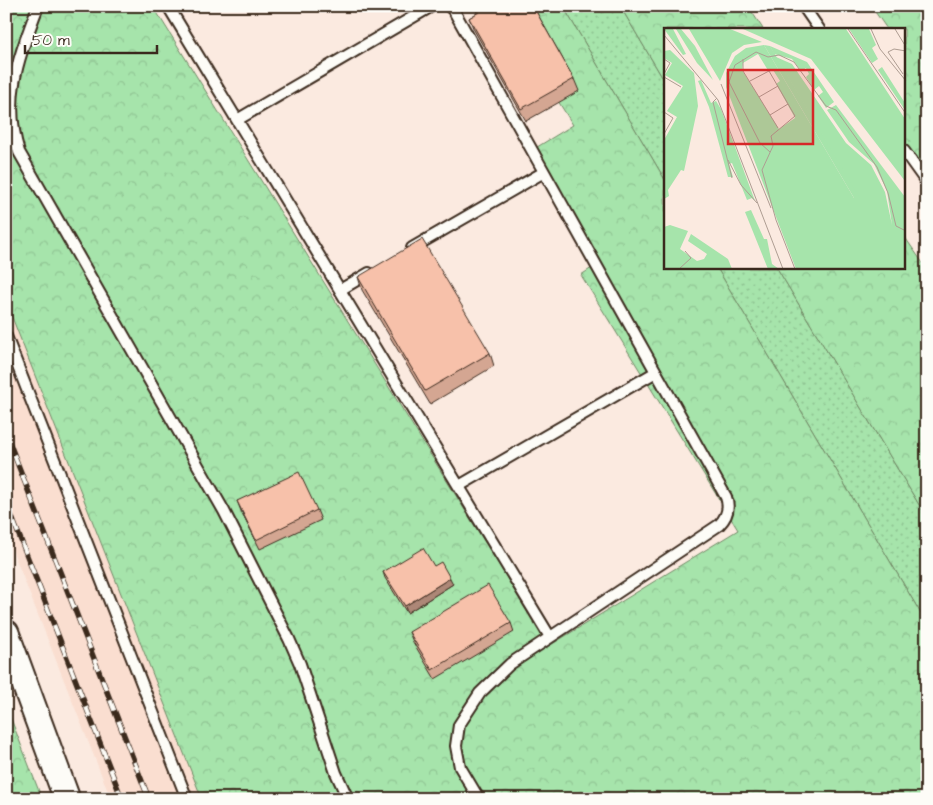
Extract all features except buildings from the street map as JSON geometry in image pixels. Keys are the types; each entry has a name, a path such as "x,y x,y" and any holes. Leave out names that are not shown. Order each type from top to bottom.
{"street":[{"path":"6,633 67,799"}],"lane":[{"path":"38,6 16,65 12,87 12,123 19,152 247,554 300,664 336,773 348,799"},
{"path":"168,6 550,637"},
{"path":"237,120 432,6"},
{"path":"449,6 454,11 726,497 727,515 719,525 550,637 494,677 474,700 459,725 456,740 457,757 464,776 479,799"},
{"path":"803,6 818,28"},
{"path":"906,154 927,183"},
{"path":"400,256 544,172"},
{"path":"340,290 382,265"},
{"path":"6,336 187,799"},
{"path":"459,486 656,372"}],"shaded area":[{"path":"6,302 202,799 111,799 6,534"}],"green space":[{"path":"6,6 153,6 549,646 738,530 581,275 598,264 529,152 573,125 499,6 563,6 664,178 664,269 718,269 927,624 927,799 202,799 6,302"},
{"path":"563,6 620,6 664,80 664,178"},
{"path":"620,6 748,6 762,28 664,28 664,80"},
{"path":"871,6 927,6 927,191 906,161 906,28 886,28"},
{"path":"906,239 927,269 927,518 778,269 906,269"},
{"path":"718,269 778,269 927,518 927,624"},
{"path":"6,706 42,799 6,799"}],"railway":[{"path":"6,434 149,799"},
{"path":"6,502 122,799"}]}
